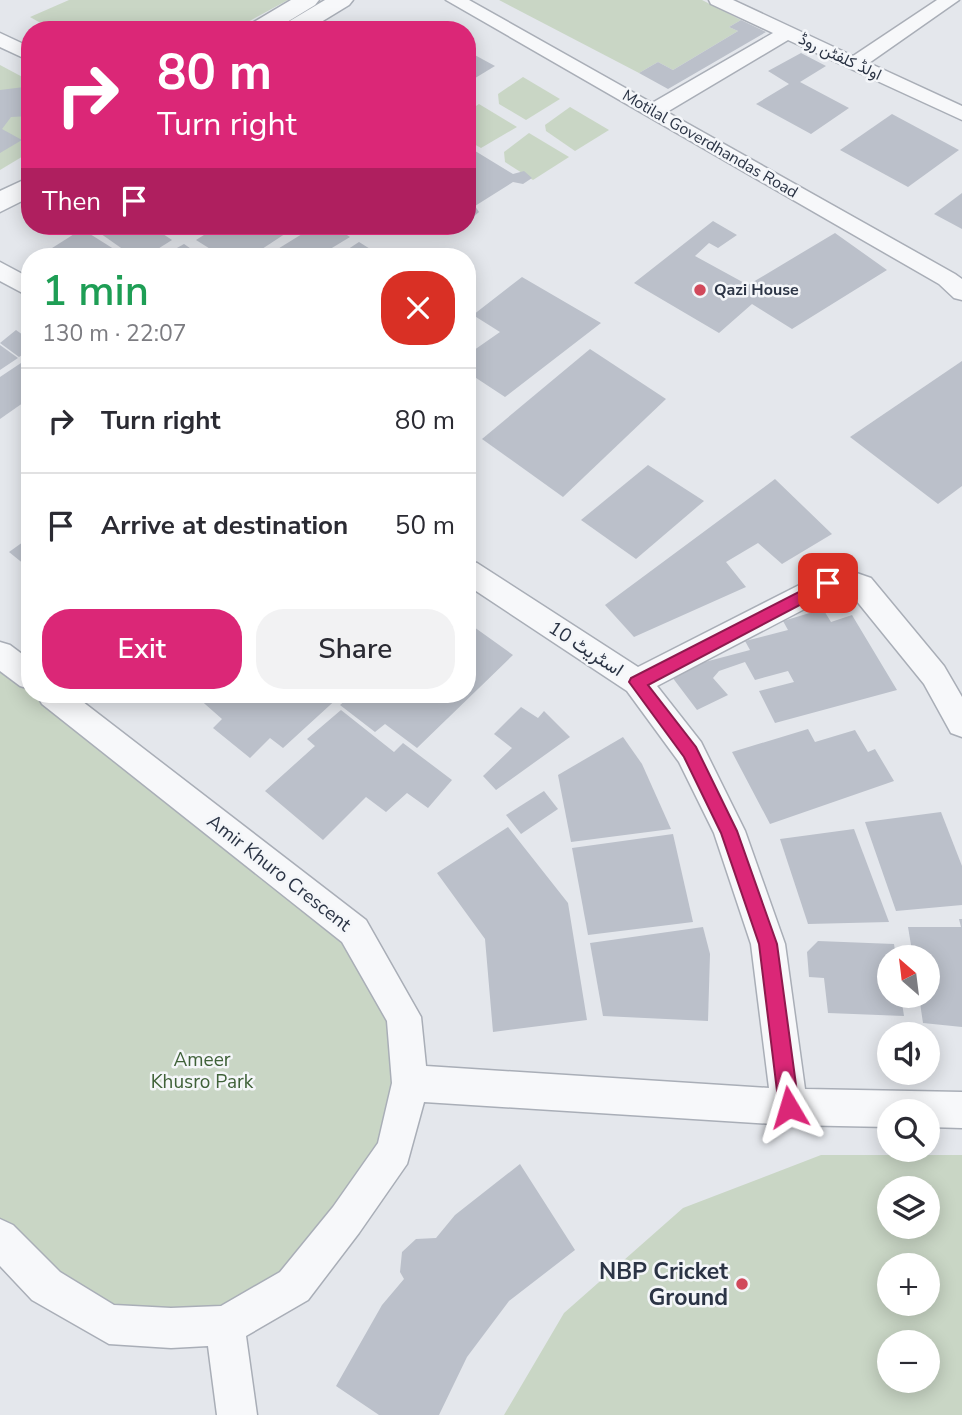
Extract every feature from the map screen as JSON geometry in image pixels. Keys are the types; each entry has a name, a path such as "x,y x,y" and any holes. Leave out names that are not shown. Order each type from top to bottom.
{"street":[{"path":"272,21 307,0"},
{"name":"Motilal Goverdhandas Road","path":"455,0 947,279 962,292"},
{"name":"اولڈ کلفٹن روڈ","path":"718,0 962,114"},
{"path":"854,64 950,0"},
{"path":"306,21 338,1"},
{"path":"654,111 787,33"},
{"path":"0,39 21,50"},
{"path":"0,181 21,168"},
{"path":"0,203 21,190"},
{"path":"0,270 21,283"},
{"name":"اسٹریٹ 10","path":"476,577 637,682 690,752 729,831 768,944 789,1107"},
{"path":"637,682 828,583 845,580 861,586 934,675 962,724"},
{"path":"0,654 21,670"},
{"name":"Amir Khuro Crescent","path":"0,1238 46,1286 109,1324 171,1328 225,1326 294,1286 346,1220 394,1151 410,1083 404,1017 354,931 62,703"},
{"path":"410,1083 789,1107 962,1110"},
{"path":"225,1326 237,1415"}],"green space":[{"path":"69,0 288,0 250,21 37,21 30,17"},
{"path":"499,0 702,0 741,20 729,27 738,31 673,70 658,62 639,73"},
{"path":"0,65 21,76 21,157 0,170"},
{"path":"523,77 560,99 526,120 499,104 498,94"},
{"path":"479,104 517,127 481,148 476,145 476,106"},
{"path":"570,107 609,130 575,151 546,131 545,125"},
{"path":"529,133 569,157 533,180 505,162 504,152"},
{"name":"Ameer Khusro Park","path":"0,654 21,670 21,703 62,703 354,931 404,1017 394,1151 294,1286 218,1323 109,1324 0,1238"},
{"name":"NBP Cricket Ground","path":"821,1155 877,1155 877,1162 940,1162 940,1155 962,1155 962,1415 504,1415 564,1313 683,1208"}],"building":[{"path":"741,20 766,32 668,89 639,73 658,62 673,70 738,31 729,27"},
{"path":"801,53 826,66 800,82 849,108 811,134 756,104 789,84 768,71"},
{"path":"476,56 495,66 476,78"},
{"path":"21,87 21,116 11,117 2,129 21,141 0,153 0,90"},
{"path":"892,114 959,150 908,187 840,150"},
{"path":"476,151 513,174 524,171 532,178 523,184 513,182 476,205"},
{"path":"962,193 962,229 934,214"},
{"path":"713,221 737,235 718,248 709,243 695,256 748,285 835,233 887,270 792,329 752,304 719,333 634,283"},
{"path":"73,235 92,235 112,248 52,248"},
{"path":"103,235 164,235 172,240 159,248 121,248"},
{"path":"204,235 283,235 264,248 209,248 196,240"},
{"path":"300,235 350,237 332,248 279,248"},
{"path":"359,242 369,248 350,248"},
{"path":"522,277 601,323 505,397 476,378 476,349 500,332 476,317 476,313"},
{"path":"16,330 21,334 21,356 19,357 0,343"},
{"path":"0,345 18,358 0,370"},
{"path":"590,349 666,399 563,497 482,439"},
{"path":"962,361 962,486 938,504 850,437"},
{"path":"21,363 21,404 0,419 0,377"},
{"path":"648,465 704,501 636,559 581,520"},
{"path":"775,479 832,534 782,564 758,543 726,562 746,587 634,637 605,605"},
{"path":"21,543 21,562 9,552"},
{"path":"823,609 831,622 852,615 897,690 775,723 759,691 794,682 788,671 755,680 745,662 719,671 713,678 728,695 697,710 672,677 701,663 750,650 745,641 788,630 783,621"},
{"path":"476,628 513,655 476,691"},
{"path":"204,703 332,703 283,748 270,738 250,758 213,728 222,719"},
{"path":"463,703 417,748 385,724 375,732 340,705"},
{"path":"521,707 538,718 544,711 570,737 496,790 483,776 512,748 494,734"},
{"path":"341,710 394,752 403,743 452,780 428,808 407,793 386,812 366,797 323,840 265,791 315,746 307,739"},
{"path":"808,729 815,742 855,730 868,752 875,749 894,781 770,824 732,752"},
{"path":"623,737 642,764 671,829 571,842 558,775"},
{"path":"544,791 558,809 521,834 506,815"},
{"path":"941,812 962,866 962,905 896,911 865,822"},
{"path":"508,827 568,903 587,1020 493,1032 485,939 437,873"},
{"path":"854,829 889,922 808,924 780,839"},
{"path":"673,834 693,922 588,935 572,848"},
{"path":"959,919 962,919 962,1027 940,1025 940,1022 923,1022 921,1008 940,1008 940,945 911,945 908,927 961,927"},
{"path":"703,927 710,954 708,1021 603,1016 590,943"},
{"path":"818,941 894,944 877,945 877,1008 903,1008 904,1016 828,1013 824,978 809,977 807,952"},
{"path":"520,1164 575,1250 509,1301 467,1357 439,1415 379,1415 336,1386 382,1305 404,1279 400,1272 402,1252 416,1239 436,1238 455,1215"}],"place":[{"name":"Qazi House","path":"700,290"},
{"name":"NBP Cricket Ground","path":"742,1284"}],"route":[{"path":"789,1107 768,944 729,831 690,752 637,682 828,583"}]}
